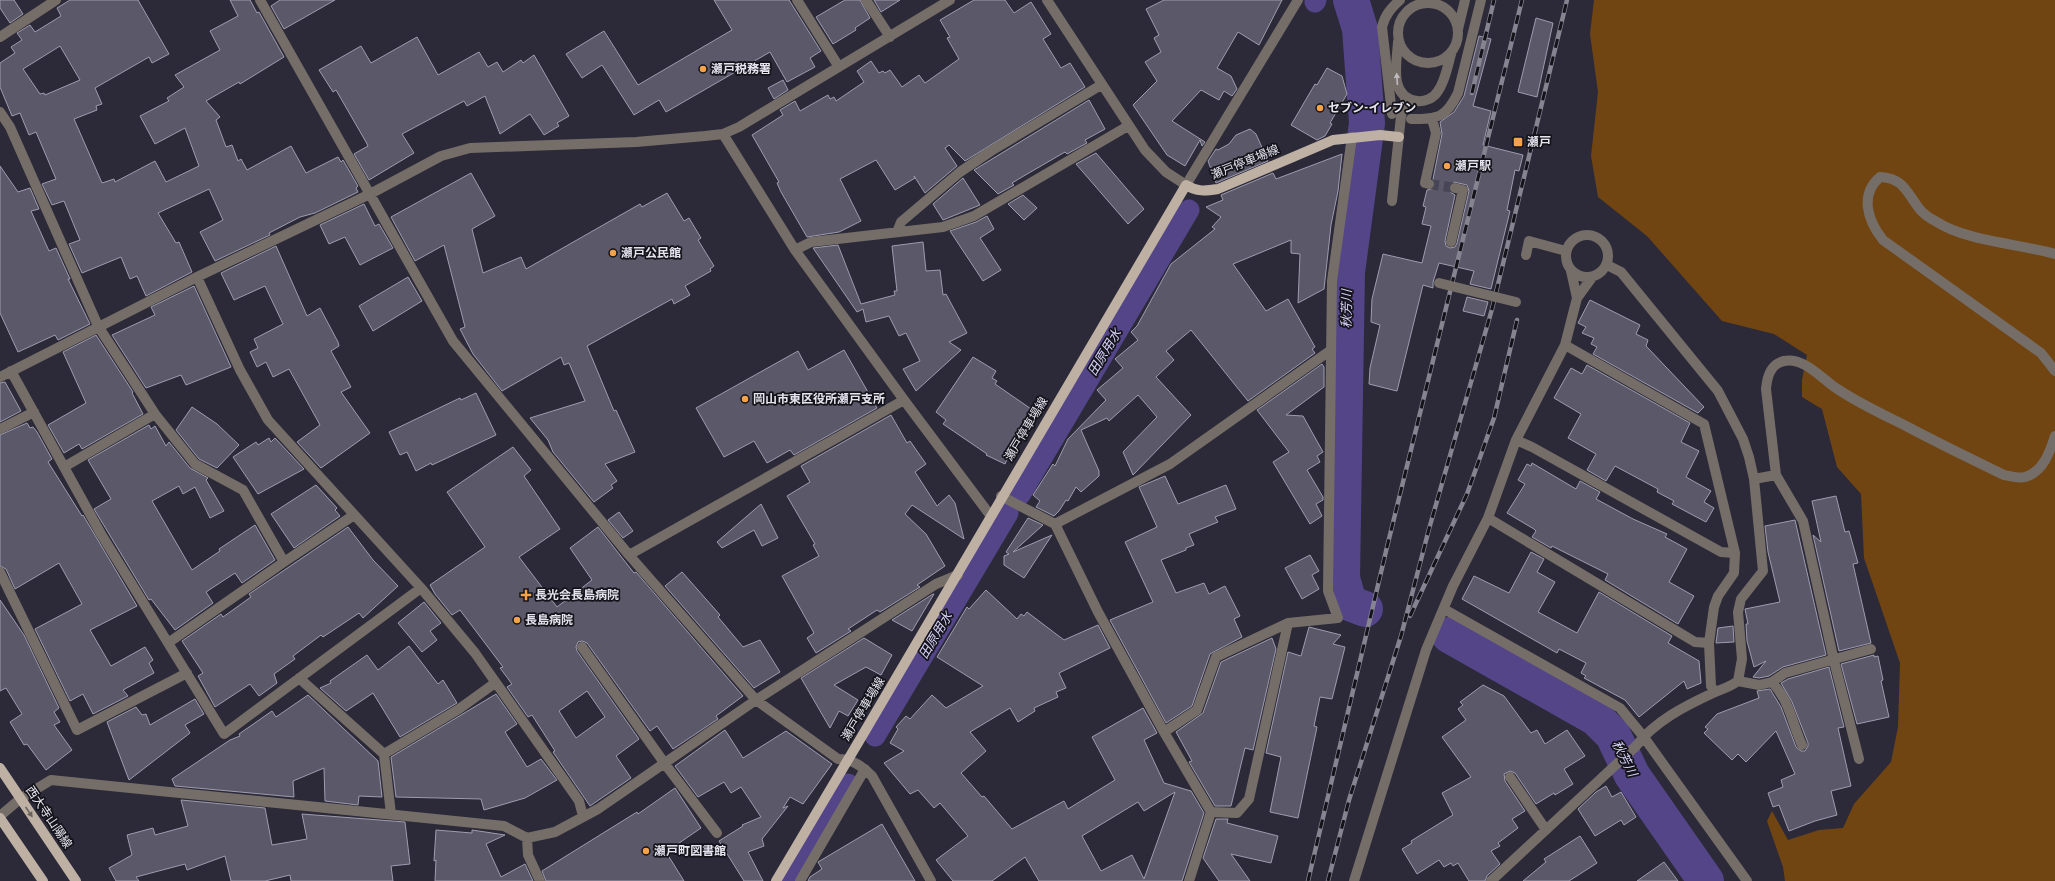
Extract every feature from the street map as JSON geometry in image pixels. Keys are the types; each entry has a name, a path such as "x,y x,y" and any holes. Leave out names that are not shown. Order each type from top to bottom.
{"main road":[{"name":"瀬戸停車場線","path":"776,881 958,574 990,514 1186,185 1194,190 1205,191 1218,189 1332,140 1380,135 1399,137"},
{"name":"西大寺山陽線","path":"0,768 76,881"},
{"path":"0,817 43,881"}],"street":[{"path":"0,37 56,0"},
{"path":"260,0 453,342 629,555 756,700 838,759 848,759 865,769 872,776 931,881"},
{"path":"797,0 839,67"},
{"path":"866,0 890,37"},
{"path":"0,377 197,277 370,194 441,156 470,148 636,142 723,134 739,127 950,0"},
{"path":"1047,0 1101,85 1145,150 1166,172 1186,185 1298,0"},
{"path":"1392,114 1382,27 1384,18 1391,8 1400,0"},
{"path":"1458,30 1456,21 1444,7 1427,2 1420,2 1403,14 1397,32 1398,42 1396,79 1401,92 1406,97 1420,101 1434,96 1442,83 1457,41 1465,0"},
{"path":"1412,119 1432,119 1445,114 1452,105 1458,93 1481,0"},
{"path":"1398,42 1409,57 1423,62 1437,62 1446,57 1453,50"},
{"path":"897,232 901,222 960,172 991,151 1101,85"},
{"path":"1392,201 1401,116 1406,97"},
{"path":"0,112 10,127 98,326 155,414 195,464 243,490 284,562"},
{"path":"1429,184 1425,183 1436,133 1432,119"},
{"path":"795,250 811,242 943,227 974,216 1128,126"},
{"path":"723,134 795,250 904,400 990,514"},
{"path":"1164,732 1197,710 1216,657 1288,623 1338,618 1328,591 1332,281 1352,137"},
{"path":"2055,254 1957,232 1918,209 1911,196 1901,183 1890,177 1880,177 1871,185 1867,207 1874,228 1883,240 2041,353 2055,371"},
{"path":"1451,242 1463,190 1455,188"},
{"path":"1354,881 1426,650 1453,586 1488,518 1516,440 1565,345 1577,298 1594,276 1603,271 1607,265 1608,258 1605,245 1595,236 1581,236 1574,239 1566,251 1567,265 1571,271 1577,298"},
{"path":"1526,255 1529,241 1566,251"},
{"path":"1607,265 1621,272 1718,391 1743,439 1749,457 1754,479 1763,571 1741,599 1738,612 1742,659 1738,682"},
{"path":"1571,271 1584,277 1594,276"},
{"path":"197,277 240,370 268,420 420,588 474,653 579,801 584,816"},
{"path":"1439,283 1516,302"},
{"path":"1565,345 1704,424 1735,554 1734,573 1718,596 1714,607 1709,643 1711,686 1715,692"},
{"path":"1055,524 1170,464 1331,350"},
{"path":"1859,759 1834,661 1803,521 1776,475 1766,389 1768,376 1775,364 1785,361 1798,363 1812,368 1826,381 1852,398 2004,475 2024,478 2037,471 2049,454 2055,436"},
{"path":"11,371 101,534 224,734 420,588"},
{"path":"629,555 904,400"},
{"path":"0,429 34,412"},
{"path":"64,467 155,414"},
{"path":"1516,440 1532,447 1722,552 1735,554"},
{"path":"1754,479 1776,475"},
{"path":"1001,496 1055,524 1098,612 1164,732 1211,812 1189,881"},
{"path":"168,643 354,515"},
{"path":"1488,518 1695,642 1709,643"},
{"path":"0,572 77,730 187,673"},
{"path":"0,817 20,799 51,780 504,826 528,838 555,832 598,809 756,700 936,584 958,574"},
{"path":"1444,609 1620,708 1643,736 1747,881"},
{"path":"1211,812 1237,813 1249,799 1288,623"},
{"path":"582,647 665,764 717,833"},
{"path":"1491,881 1636,746 1643,736 1677,711 1715,692 1729,688 1738,682 1759,685 1772,682 1785,673 1871,650"},
{"path":"299,678 384,754 391,814"},
{"path":"1772,682 1787,703 1794,727 1802,745"},
{"path":"384,754 459,709 495,683"},
{"path":"800,881 865,769"},
{"path":"1510,778 1546,830"},
{"path":"528,838 528,855 540,881"}],"shaded area":[{"path":"1594,0 2055,0 2055,881 1785,881 1783,867 1767,821 1772,811 1788,840 1819,830 1843,828 1854,804 1891,762 1898,727 1900,663 1864,558 1861,494 1837,467 1822,409 1802,397 1802,380 1807,355 1774,334 1722,321 1647,236 1598,197 1591,156 1598,92 1590,34"}],"building":[{"path":"0,0 14,0 23,14 10,23 0,8"},
{"path":"70,0 138,0 169,54 152,63 149,57 95,88 102,104 96,106 97,110 74,119 102,183 114,179 115,182 155,161 166,182 199,166 185,128 155,144 140,116 169,101 167,98 184,87 175,75 220,50 210,31 238,16 230,0 250,0 257,13 259,12 284,57 240,84 239,82 206,101 220,117 216,120 226,147 232,145 238,161 241,159 247,170 291,146 306,173 338,157 341,162 343,160 358,186 356,188 358,192 315,213 300,217 269,233 270,235 215,261 200,232 223,220 209,189 158,213 176,243 179,242 192,272 146,296 137,276 130,279 121,257 82,273 69,244 80,240 64,201 52,205 42,184 56,179 36,132 29,135 20,113 12,116 0,87 0,63 15,53 11,47 22,40 17,33 30,25 35,32 61,16 57,8","holes":["60,46 80,80 45,95 44,93 40,94 23,69"]},
{"path":"280,0 335,0 284,29 271,6"},
{"path":"714,0 789,0 821,51 810,58 815,67 787,82 770,52 666,112 659,100 634,115 602,65 582,78 566,54 604,31 638,85 732,30"},
{"path":"845,0 860,0 870,18 855,28 856,30 833,44 816,17"},
{"path":"874,0 900,0 881,12"},
{"path":"974,0 1005,0 1014,13 1031,2 1051,34 1043,39 1061,68 1070,63 1085,87 965,161 949,145 945,148 957,166 925,193 914,176 915,178 895,190 876,160 840,179 861,221 839,232 807,237 781,192 777,183 779,182 752,135 783,115 780,110 795,101 800,111 828,95 830,99 834,97 836,101 864,82 857,71 871,61 879,73 883,71 885,73 890,70 902,87 919,75 925,83 959,59 947,38 950,37 940,20"},
{"path":"1164,0 1282,0 1259,45 1238,32 1217,68 1231,76 1237,89 1232,96 1224,91 1219,100 1201,90 1172,121 1205,142 1202,146 1200,140 1185,166 1167,155 1133,105 1157,81 1145,62 1161,52 1154,38 1159,35 1146,9"},
{"path":"1536,18 1553,23 1537,97 1518,92"},
{"path":"1479,36 1491,39 1473,106 1491,111 1483,145 1523,155 1519,171 1515,170 1507,210 1510,211 1491,289 1470,284 1474,271 1439,263 1433,282 1433,288 1423,285 1397,391 1369,384 1370,368 1380,325 1371,322 1372,299 1383,254 1422,263 1431,226 1422,224 1426,207 1423,206 1427,190 1433,189 1435,185 1433,179 1442,134 1440,122 1454,112 1464,96","holes":["1454,182 1467,185 1469,191 1457,243 1455,247 1450,248 1446,246 1445,241 1455,195 1450,192 1449,187"]},
{"path":"417,37 438,75 479,52 488,67 497,62 503,72 521,60 523,63 534,55 569,116 557,123 559,126 544,135 530,114 500,134 485,96 467,106 464,101 402,134 414,153 369,180 354,154 368,146 336,90 333,92 319,70 361,46 371,63"},
{"name":"セブン-イレブン","path":"1327,68 1342,76 1347,94 1330,123 1332,124 1325,136 1317,140 1291,125 1315,84 1317,85"},
{"path":"783,80 788,90 774,99 768,88"},
{"path":"1089,100 1105,129 1085,140 1087,143 1067,154 1065,152 1012,183 1014,185 998,194 974,170"},
{"path":"1250,129 1256,134 1268,161 1216,183 1208,161 1216,149 1218,150 1229,144 1236,135"},
{"path":"1096,153 1144,209 1128,224 1076,164"},
{"path":"1342,154 1338,191 1331,225 1324,289 1298,303 1300,254 1291,253 1291,240 1233,264 1266,311 1288,299 1315,347 1312,349 1315,353 1248,401 1191,330 1166,351 1174,360 1156,377 1191,415 1133,475 1123,452 1157,417 1138,395 1109,421 1107,418 1081,430 1099,471 1099,476 1081,492 1076,487 1068,501 1066,500 1054,516 1036,507 1040,501 1033,495 1053,464 1055,466 1068,439 1106,400 1097,390 1123,368 1115,359 1138,340 1131,332 1137,326 1171,264 1215,229 1212,227 1221,217 1206,207 1223,200 1221,195 1273,173 1276,179"},
{"path":"0,166 18,192 30,188 39,209 31,211 49,251 56,248 70,279 68,279 90,324 58,340 55,335 18,352 0,313"},
{"path":"471,173 495,216 472,229 483,273 521,257 526,269 640,204 642,207 667,193 684,221 689,218 701,238 698,240 714,266 710,269 711,271 685,286 690,295 674,304 672,299 587,346 614,411 616,410 635,452 605,464 617,481 611,485 613,488 594,502 553,452 548,440 530,418 585,401 569,363 564,365 561,357 502,391 473,354 460,329 465,327 444,245 415,261 391,217"},
{"path":"963,178 980,205 943,220 933,204"},
{"path":"1023,195 1037,208 1024,220 1008,204"},
{"path":"364,204 375,226 379,224 393,248 360,265 345,237 329,244 320,225"},
{"path":"987,216 994,229 980,238 1001,270 983,281 950,231 976,222"},
{"path":"923,242 926,271 940,270 943,295 946,294 967,333 949,342 961,350 916,391 903,369 920,361 906,333 899,336 889,316 866,322 863,309 857,312 813,248 838,245 861,304 895,295 894,291 897,291 892,246"},
{"path":"276,246 307,316 320,308 338,342 339,346 331,351 351,387 341,392 370,433 321,468 297,442 320,425 289,369 273,377 266,362 257,367 250,352 258,348 254,339 283,324 265,286 234,300 221,273"},
{"path":"408,277 422,301 373,331 359,306"},
{"path":"194,286 231,367 186,385 181,375 146,388 112,335 155,315 151,307"},
{"path":"1467,297 1488,302 1484,316 1463,311"},
{"path":"1590,300 1640,325 1636,334 1648,340 1646,346 1704,407 1698,413 1593,354 1597,347 1591,344 1594,338 1582,333 1586,327 1578,323"},
{"path":"96,335 133,392 132,393 143,414 82,449 79,444 64,453 48,425 86,403 63,352"},
{"path":"844,350 877,408 794,455 790,450 767,463 754,441 724,457 696,408 798,351 808,370"},
{"path":"973,357 996,371 992,378 997,381 995,384 1034,411 1015,440 1005,464 986,455 987,454 943,424 946,420 936,412"},
{"path":"1322,364 1324,367 1324,387 1286,415 1303,416 1323,452 1317,456 1320,462 1307,470 1323,497 1323,500 1316,504 1322,516 1310,524 1273,462 1289,452 1257,410"},
{"path":"1587,365 1690,423 1681,442 1699,451 1686,477 1711,491 1704,502 1714,508 1706,522 1672,504 1674,501 1657,492 1658,489 1615,466 1606,481 1587,470 1596,454 1568,438 1581,414 1554,398 1571,368 1582,374"},
{"path":"5,382 21,411 0,422 0,383"},
{"path":"476,393 496,435 416,471 407,452 400,455 389,432 460,398 461,400"},
{"path":"192,407 217,424 239,445 217,468 199,459 176,430"},
{"path":"891,415 907,443 910,441 926,464 915,472 937,506 949,495 955,503 964,539 912,505 905,514 926,534 945,566 917,585 920,587 880,612 877,610 848,629 851,631 816,653 807,638 814,633 782,576 819,556 813,545 815,544 787,496 810,482 801,466"},
{"path":"27,423 30,428 33,427 37,432 52,459 48,462 82,516 83,515 137,606 90,630 111,666 145,647 153,660 149,663 154,673 123,690 128,696 93,714 83,694 70,701 35,629 82,604 59,563 15,589 6,569 0,566 0,435"},
{"path":"149,425 151,429 155,426 166,446 169,442 190,468 208,478 206,480 224,511 210,518 195,487 183,494 179,486 152,501 192,570 220,551 219,549 255,525 275,560 242,583 235,573 206,592 213,603 175,630 151,599 149,600 94,509 111,499 88,460"},
{"path":"269,438 271,442 275,438 304,469 258,494 233,457 256,442 258,445"},
{"path":"513,447 531,470 524,476 560,529 519,557 557,607 592,580 570,548 598,527 634,573 636,572 743,696 716,716 718,719 673,749 657,726 650,731 587,643 582,641 578,642 576,647 577,651 639,739 616,756 631,778 590,806 553,752 555,751 532,715 528,717 507,687 512,684 500,668 503,667 460,610 452,615 435,594 430,585 485,547 447,492","holes":["587,691 605,717 576,738 559,711"]},
{"path":"1532,463 1576,489 1580,481 1600,492 1596,499 1633,519 1667,534 1665,537 1687,549 1669,582 1694,596 1678,624 1605,580 1608,574 1552,546 1551,548 1532,537 1536,531 1534,529 1507,513 1525,484 1518,480 1527,464 1531,466"},
{"path":"1165,476 1178,504 1226,485 1236,509 1215,517 1218,522 1189,534 1194,545 1186,548 1186,550 1161,560 1176,593 1204,583 1209,594 1225,586 1240,616 1234,619 1242,637 1210,654 1192,706 1166,723 1110,620 1153,602 1125,542 1157,527 1139,487"},
{"path":"316,485 337,508 335,510 340,516 294,548 271,514"},
{"path":"1836,496 1845,532 1849,531 1858,563 1853,564 1871,643 1839,651 1813,535 1821,542 1812,501"},
{"path":"761,504 778,538 762,546 754,530 722,548 717,542"},
{"path":"619,512 633,531 623,538 608,520"},
{"path":"1028,518 1043,525 1013,552 1052,535 1024,578 1004,565 1004,556 1009,554 1006,552"},
{"path":"1795,520 1826,655 1783,667 1769,676 1759,678 1753,677 1766,661 1754,667 1747,641 1746,624 1748,624 1745,609 1780,602 1768,552 1765,526"},
{"path":"348,527 373,560 398,586 363,618 359,613 323,637 321,635 293,656 295,659 274,674 277,683 259,696 250,684 215,707 198,676 203,673 182,641 221,614 223,617 251,597 249,594"},
{"path":"1531,552 1544,559 1537,572 1555,582 1538,612 1577,633 1599,592 1672,636 1668,643 1699,661 1701,683 1687,689 1684,681 1639,717 1625,700 1584,678 1586,676 1581,673 1586,663 1559,649 1557,653 1462,599 1474,576 1509,593"},
{"path":"1310,555 1319,571 1312,575 1319,589 1302,599 1285,568"},
{"path":"682,572 720,615 718,617 743,647 760,640 780,672 754,688 665,586"},
{"path":"986,590 1017,619 1021,614 1024,616 1027,612 1064,640 1098,625 1110,648 1059,673 1066,688 1056,692 1058,697 1034,708 1035,711 1018,722 1010,708 970,732 986,751 961,773 982,797 984,796 1012,829 1064,801 1068,809 1115,780 1092,737 1143,708 1157,733 1144,740 1164,783 1191,791 1204,813 1182,881 1039,881 1025,857 992,881 953,881 936,860 968,836 940,803 934,808 918,790 910,794 884,763 904,751 890,743 898,729 896,727 906,716 910,719 932,695 946,708 983,686 937,657 967,607 969,609","holes":["1175,792 1144,879 1132,855 1101,871 1082,836 1138,802 1144,811"]},
{"path":"933,594 912,631 892,620"},
{"path":"0,600 24,635 59,708 54,712 60,722 54,725 72,750 46,770 27,744 24,745 10,722 22,714 6,688 0,691"},
{"path":"424,602 441,623 430,631 437,640 422,652 398,623"},
{"path":"1733,626 1734,642 1716,643 1718,628"},
{"path":"1309,627 1341,635 1333,644 1345,647 1332,699 1320,697 1314,726 1317,727 1298,818 1270,812 1281,757 1266,753 1288,652 1301,656"},
{"path":"864,638 892,655 881,675 866,667 834,685 858,700 848,716 839,711 830,728 801,678"},
{"path":"1272,638 1276,649 1253,750 1245,748 1231,806 1215,806 1189,762 1192,761 1176,732 1203,713 1221,662"},
{"path":"409,646 438,684 443,680 457,703 400,737 373,693 346,711 320,688 331,683 330,681 367,655 378,670"},
{"path":"1874,655 1874,657 1878,656 1883,680 1881,681 1889,717 1857,724 1841,664"},
{"path":"1829,667 1844,727 1838,728 1851,786 1831,791 1837,815 1815,821 1789,831 1779,805 1773,807 1768,793 1783,787 1781,780 1795,774 1776,731 1746,762 1738,754 1732,760 1704,733 1708,729 1705,727 1717,714 1759,698 1757,691 1770,689 1781,707 1796,747 1801,751 1805,751 1808,743 1792,702 1781,683 1788,679"},
{"path":"1483,685 1504,696 1531,733 1537,730 1545,744 1567,730 1585,756 1564,769 1573,784 1536,804 1515,773 1510,771 1504,774 1505,781 1525,811 1512,819 1518,828 1498,843 1500,846 1491,851 1500,864 1487,876 1485,881 1469,881 1458,863 1453,866 1451,863 1444,867 1439,860 1417,874 1402,849 1412,843 1411,841 1453,815 1442,793 1471,777 1442,737 1466,720 1458,709 1463,705 1460,702"},
{"path":"496,694 517,724 505,732 527,767 541,759 557,780 525,798 484,810 481,799 396,797 391,757"},
{"path":"308,695 378,761 382,797 359,796 358,805 325,801 324,768 293,781 294,797 175,786 172,779 230,740 240,736 239,734 272,711 276,717"},
{"path":"195,699 204,714 185,725 190,733 129,780 107,722 136,707 142,715 146,714 150,725"},
{"path":"725,730 743,758 786,731 832,764 803,804 790,797 783,808 788,806 762,839 764,846 748,852 763,881 744,881 719,841 743,826 742,825 761,817 741,787 731,793 724,782 698,797 675,766"},
{"path":"1606,786 1612,797 1621,792 1636,817 1624,825 1621,820 1595,836 1578,809 1596,792"},
{"path":"675,788 701,828 666,852 684,881 546,881 542,871 637,812 638,814"},
{"path":"181,800 265,808 272,845 307,839 302,814 405,822 410,864 391,866 393,881 291,881 290,875 265,881 231,881 225,856 187,870 185,864 136,877 139,881 116,881 109,868 132,855 127,835 153,828 155,835 188,826"},
{"path":"1216,819 1228,819 1227,823 1278,836 1271,863 1231,854 1250,881 1219,881 1203,858"},
{"path":"882,824 915,881 808,881 810,877 822,869 818,862"},
{"path":"436,830 472,833 472,830 505,835 486,844 501,877 525,864 533,881 435,881 436,860 434,861"},
{"path":"1580,836 1597,863 1569,881 1523,881 1546,862 1544,859"},
{"path":"1664,862 1678,881 1637,881"}],"waterway":[{"name":"秋芳川","path":"1351,0 1360,29 1367,123 1347,272 1342,578 1349,603 1365,609"},
{"name":"田原用水","path":"1020,495 1189,210"},
{"name":"田原用水","path":"875,736 1008,513"},
{"name":"秋芳川","path":"1449,635 1596,718 1613,735 1632,775 1706,881"},
{"name":"田原用水","path":"789,881 848,784"}],"tunnel":[{"path":"1429,184 1455,188"}],"railway":[{"path":"1472,93 1494,0"},
{"path":"1308,881 1387,547 1522,0"},
{"path":"1328,881 1349,800 1401,636 1429,529 1492,309 1567,0"},
{"path":"1410,616 1467,494 1494,418 1517,320"}],"place":[{"name":"瀬戸税務署","path":"703,69"},
{"name":"セブン-イレブン","path":"1320,108"},
{"name":"瀬戸","path":"1518,142"},
{"name":"瀬戸駅","path":"1447,166"},
{"name":"瀬戸公民館","path":"613,253"},
{"name":"岡山市東区役所瀬戸支所","path":"745,399"},
{"name":"長光会長島病院","path":"526,595"},
{"name":"長島病院","path":"517,620"},
{"name":"瀬戸町図書館","path":"646,851"}]}
